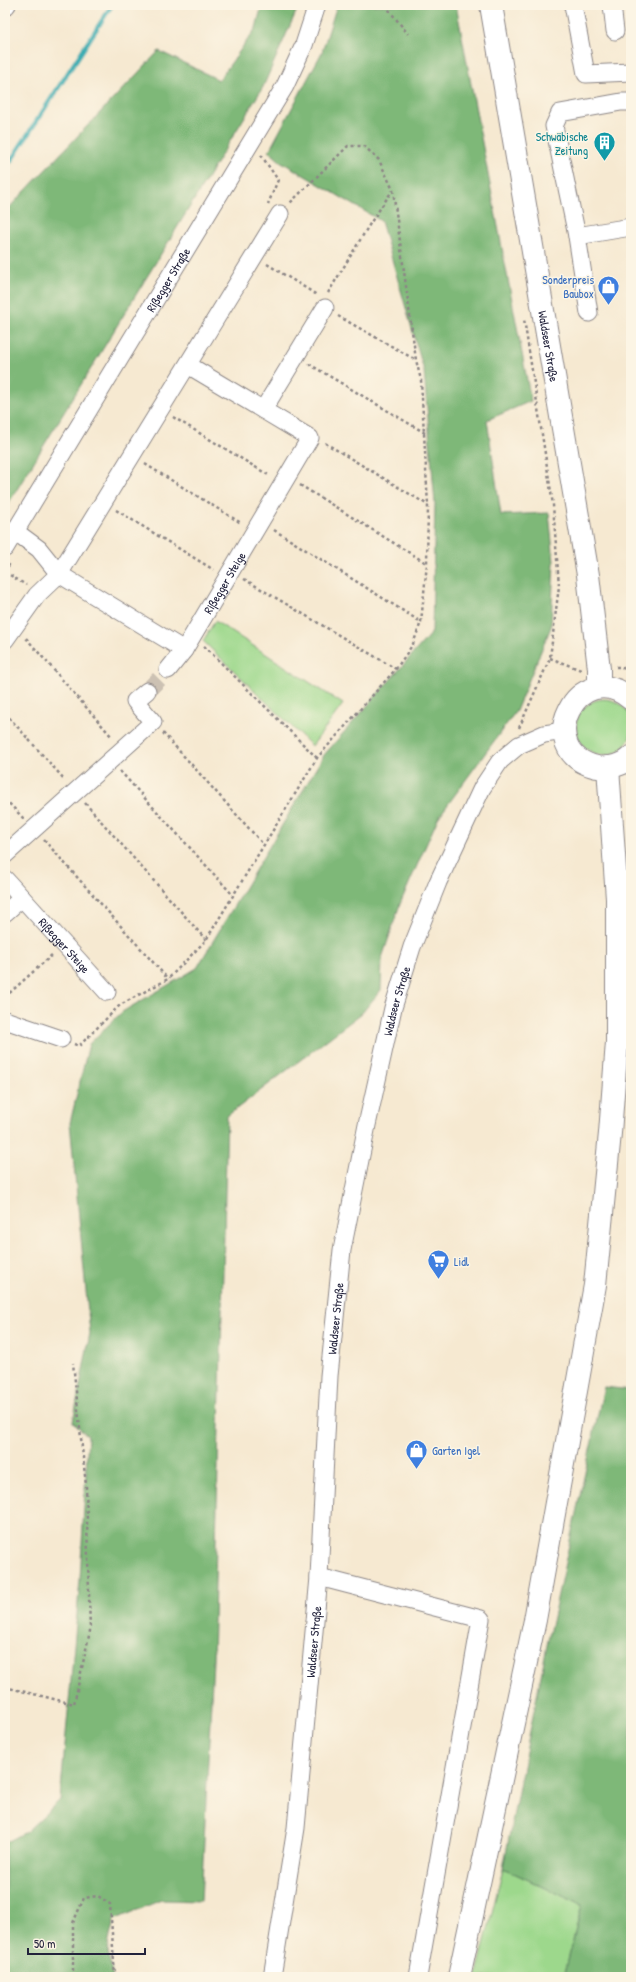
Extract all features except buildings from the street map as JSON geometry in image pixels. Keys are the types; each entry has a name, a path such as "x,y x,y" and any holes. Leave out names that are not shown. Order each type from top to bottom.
{"main road":[{"name":"Waldseer Straße","path":"491,5 588,575 599,688"},
{"path":"631,698 625,693 612,688 599,688 587,691 576,699 568,709 564,722 564,731 569,748 578,758 589,765 608,767 615,766 631,757"},
{"path":"458,1977 535,1620 595,1285 610,1133 617,1042 617,899 608,767"}],"street":[{"name":"Rißegger Straße","path":"5,548 285,86 304,45 317,5"},
{"path":"573,5 586,74 631,72"},
{"path":"612,5 615,31"},
{"path":"589,313 577,236 554,126 560,113 620,102 631,102"},
{"path":"5,640 14,625 37,595 59,574 280,214"},
{"path":"577,236 631,227"},
{"path":"263,410 296,356 324,304"},
{"path":"188,365 310,438"},
{"name":"Rißegger Steige","path":"168,670 184,650 230,575 310,438"},
{"path":"16,532 39,549 59,574 184,650"},
{"path":"5,855 153,722 135,701 146,691"},
{"name":"Waldseer Straße","path":"270,1976 296,1828 319,1577 329,1376 342,1250 367,1125 393,1008 412,947 482,788 500,761 519,745 544,734 564,731"},
{"name":"Rißegger Steige","path":"5,879 107,992"},
{"path":"5,913 22,898"},
{"path":"5,1020 61,1039"},
{"path":"319,1577 481,1619 418,1977"}],"path":[{"path":"385,5 408,34"},
{"path":"79,1046 120,1005 168,979 206,940 232,894 317,758 396,668 413,644 421,622 427,564 428,505 425,433 421,380 416,360 393,190 379,160 364,146 348,146 280,214"},
{"path":"259,152 278,180 266,203"},
{"path":"324,304 371,222 393,190"},
{"path":"254,256 324,304 416,360"},
{"path":"519,745 519,727 550,658 559,586 553,505 524,317"},
{"path":"296,356 425,433"},
{"path":"161,410 427,564"},
{"path":"310,438 318,438 428,505"},
{"path":"132,456 421,622"},
{"path":"103,503 396,668"},
{"path":"5,572 29,587 37,595"},
{"path":"14,625 117,755 232,894"},
{"path":"193,635 317,758"},
{"path":"5,713 206,940"},
{"path":"153,722 263,844"},
{"path":"5,799 34,829 168,979"},
{"path":"5,996 63,944"},
{"path":"5,1687 74,1704 90,1631 86,1485 73,1362"},
{"path":"73,1977 72,1923 84,1898 98,1896 110,1904 115,1977"}],"green space":[{"path":"262,5 298,5 263,87 5,509 5,212 159,51 219,80 256,28"},
{"path":"337,5 456,5 531,401 487,420 501,515 549,513 554,562 551,627 516,711 438,818 400,904 382,958 381,990 362,1013 227,1116 213,1660 201,1901 161,1900 114,1920 107,1949 113,1977 5,1977 5,1843 26,1832 60,1800 80,1580 88,1436 73,1422 90,1333 70,1123 89,1044 122,1012 197,968 324,755 432,632 435,504 424,371 381,221 280,161 269,151 322,52"},
{"path":"215,621 343,704 312,746 203,641"},
{"path":"598,699 610,699 620,703 628,711 632,721 632,733 628,743 620,751 610,755 598,755 588,751 580,743 576,733 576,721 580,711 588,703"},
{"path":"604,1387 631,1390 631,1977 564,1977 582,1905 503,1868 549,1635"},
{"path":"503,1868 582,1905 564,1977 476,1977"}],"waterway":[{"path":"5,162 10,162 112,5"}],"tunnel":[{"path":"147,691 168,670"}],"place":[{"name":"Schwäbische Zeitung","path":"604,162"},
{"name":"Sonderpreis Baubox","path":"609,306"},
{"name":"Lidl","path":"439,1280"},
{"name":"Garten Igel","path":"417,1470"}]}
